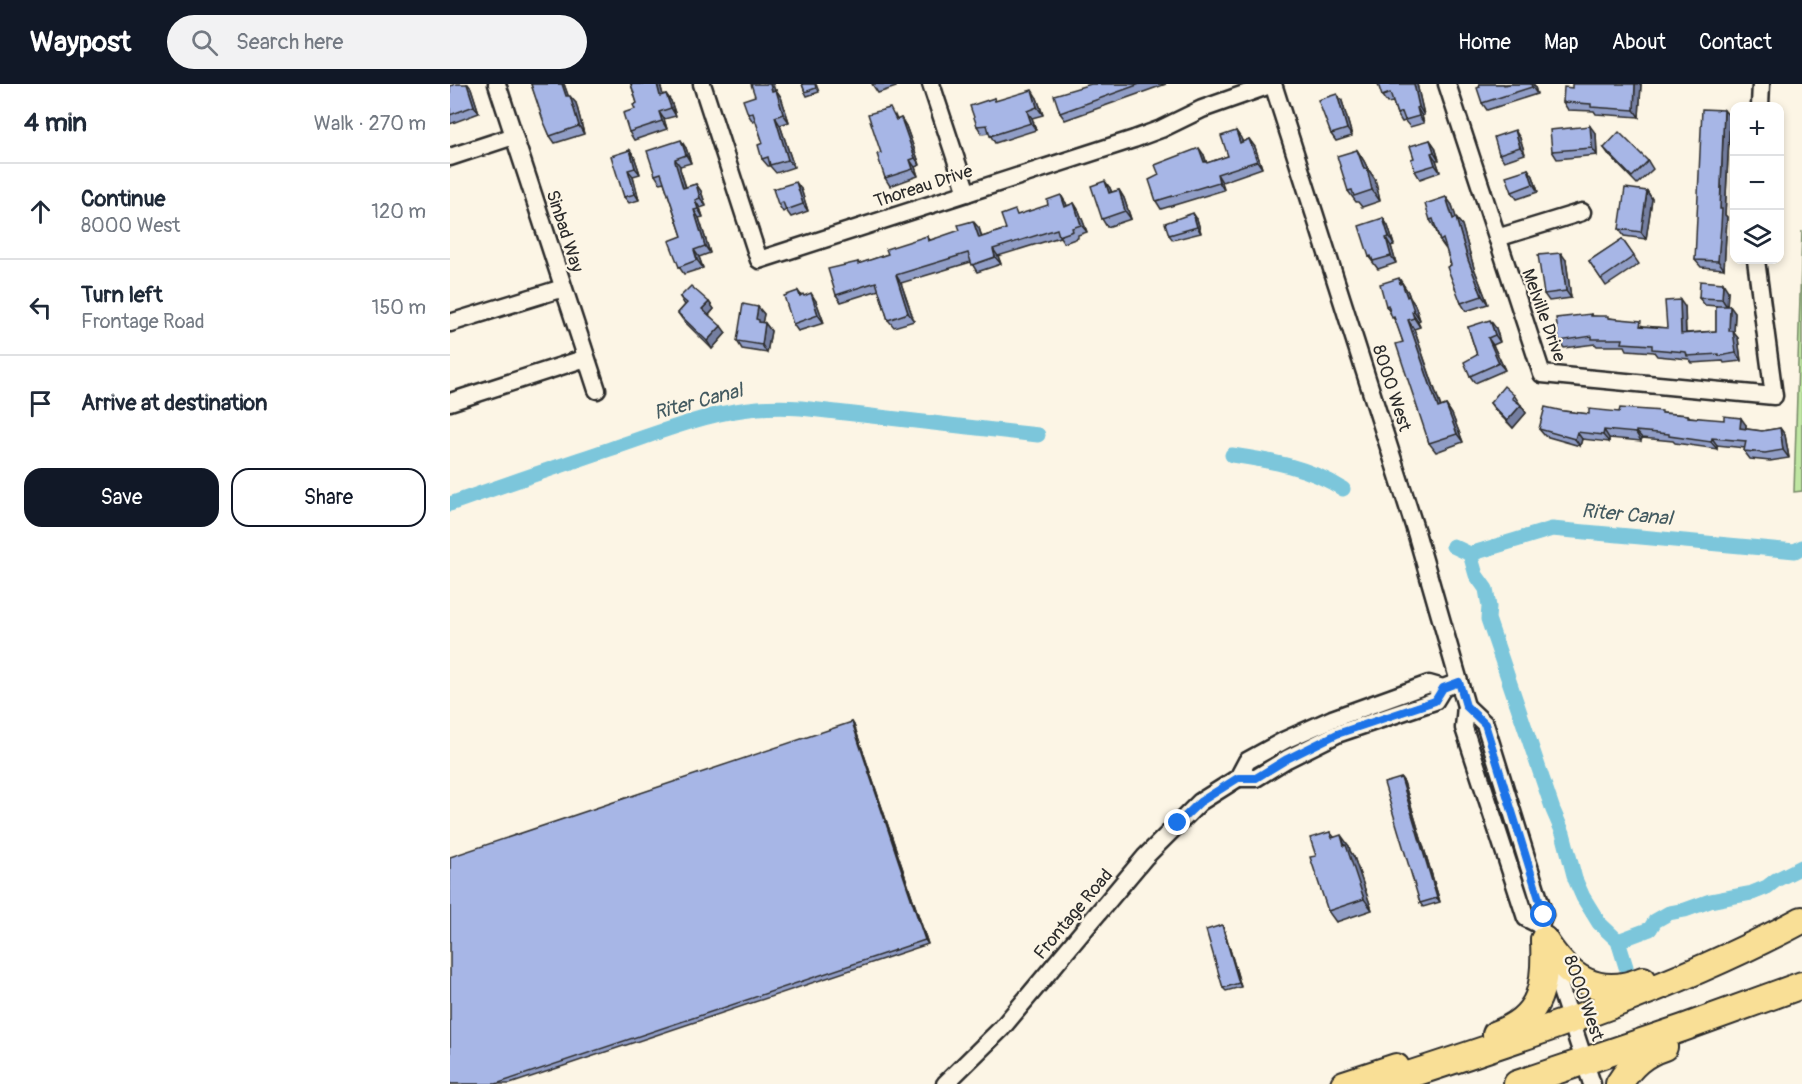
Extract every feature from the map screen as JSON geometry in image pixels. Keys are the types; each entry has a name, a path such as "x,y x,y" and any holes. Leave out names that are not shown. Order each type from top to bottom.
{"highway":[{"path":"1542,933 1561,963 1580,979 1598,986 1617,988 1636,983 1684,963 1802,907"},
{"path":"1381,1084 1571,1021 1702,969 1802,920"},
{"path":"1344,1084 1505,1031 1521,1022 1533,1008 1542,987 1545,967 1542,933"},
{"path":"1517,1084 1589,1073 1802,985"},
{"path":"1619,1084 1633,1065 1650,1052 1802,998"}],"street":[{"name":"Sinbad Way","path":"498,84 597,390"},
{"name":"Thoreau Drive","path":"702,84 759,260 1134,139 1209,106 1273,84"},
{"path":"931,84 967,193"},
{"name":"8000 West","path":"1273,84 1416,532 1451,685 1466,706 1464,728 1526,918 1542,933 1589,1073"},
{"name":"Melville Drive","path":"1447,84 1542,375 1774,396 1757,264"},
{"path":"1760,102 1761,84"},
{"path":"450,157 514,136"},
{"path":"1497,238 1582,212"},
{"path":"450,323 563,288"},
{"path":"450,402 586,358"},
{"name":"Frontage Road","path":"945,1084 1001,1029 1145,857 1200,802 1238,778 1248,762 1285,740 1323,723 1429,684 1451,685"}],"green space":[{"path":"1802,231 1802,491 1794,492"}],"building":[{"path":"467,84 474,106 450,115 450,86"},
{"path":"531,84 562,84 566,96 570,96 579,126 550,136"},
{"path":"631,84 657,84 660,96 666,94 671,108 659,112 662,121 629,132 623,113 635,109 633,105 637,103"},
{"path":"751,84 770,84 772,91 776,90 783,114 775,117 788,160 770,165 768,157 762,159 758,145 763,143 753,113 748,114 743,100 755,96"},
{"path":"802,84 815,84 816,88 805,92"},
{"path":"1091,84 1140,84 1060,113 1054,95"},
{"path":"1378,84 1414,84 1419,116 1405,120 1402,112 1397,114 1390,93 1382,96"},
{"path":"1479,84 1531,84 1532,87 1482,103 1477,88 1480,87"},
{"path":"1572,84 1635,84 1634,110 1591,107 1591,104 1563,102 1564,87 1572,88"},
{"path":"1032,90 1037,107 1027,111 1031,123 990,136 987,125 977,126 970,106"},
{"path":"1337,94 1347,129 1331,134 1318,100"},
{"path":"890,108 896,120 901,118 915,158 910,160 913,169 885,178 877,154 881,153 868,114"},
{"path":"1702,109 1724,110 1720,209 1722,209 1718,261 1695,260"},
{"path":"1590,126 1592,148 1552,151 1550,130"},
{"path":"1515,130 1520,147 1499,154 1494,137"},
{"path":"1236,131 1240,143 1249,139 1257,161 1217,174 1219,182 1156,201 1149,180 1159,175 1155,165 1199,148 1204,162 1207,163 1228,156 1221,136"},
{"path":"1619,132 1648,161 1632,177 1604,148"},
{"path":"681,140 686,155 675,159 675,162 683,188 696,184 700,198 695,200 698,209 694,210 705,246 694,250 697,260 679,267 669,241 682,236 661,173 655,175 647,151"},
{"path":"1430,140 1435,165 1415,171 1410,146"},
{"path":"630,150 635,168 628,170 635,194 624,197 611,156"},
{"path":"1357,150 1364,169 1367,168 1372,190 1354,196 1352,190 1348,191 1337,156"},
{"path":"1528,169 1533,184 1512,192 1506,176"},
{"path":"1105,181 1109,193 1119,190 1125,211 1102,219 1091,186"},
{"path":"796,182 803,204 786,210 783,202 778,204 773,189"},
{"path":"1625,188 1647,191 1641,232 1619,229"},
{"path":"1061,195 1065,207 1074,203 1081,225 1072,228 1073,231 1059,236 1057,229 993,249 995,257 972,265 968,253 896,275 908,313 888,320 876,282 836,295 828,269 858,262 858,264 888,254 886,249 927,236 928,241 960,230 958,225 973,221 979,238 1006,229 1001,215 1015,210 1017,215 1048,205 1047,200"},
{"path":"1446,197 1453,219 1456,218 1468,260 1482,296 1461,303 1447,267 1451,265 1443,239 1440,241 1425,204"},
{"path":"1193,213 1197,227 1169,235 1165,223"},
{"path":"1383,218 1389,237 1386,238 1391,256 1373,261 1371,256 1369,257 1359,226"},
{"path":"1622,239 1634,256 1601,279 1589,261"},
{"path":"1561,253 1566,291 1544,294 1538,255"},
{"path":"1399,278 1414,311 1412,312 1414,318 1408,320 1438,408 1446,405 1457,434 1429,443 1396,344 1403,342 1394,317 1392,318 1388,305 1386,306 1380,284"},
{"path":"1700,281 1723,283 1722,299 1699,298"},
{"path":"691,286 709,302 702,309 721,326 707,341 678,313 687,303 680,297"},
{"path":"798,291 800,296 811,293 818,315 793,324 784,296"},
{"path":"1680,300 1681,334 1716,331 1716,306 1730,306 1729,331 1733,331 1736,353 1719,356 1719,354 1687,356 1686,352 1652,349 1652,345 1622,343 1623,339 1592,339 1592,336 1559,341 1556,318 1591,314 1591,316 1641,321 1640,326 1667,328 1665,301"},
{"path":"743,304 758,307 756,319 765,323 762,345 737,341"},
{"path":"1490,320 1495,335 1488,338 1499,363 1470,376 1464,362 1477,355 1468,327"},
{"path":"1504,386 1514,395 1512,398 1521,405 1507,421 1490,403"},
{"path":"1545,407 1589,414 1589,409 1619,412 1620,408 1662,411 1662,413 1688,415 1688,417 1724,420 1724,416 1741,418 1740,428 1762,431 1780,428 1783,450 1765,453 1744,451 1746,441 1712,438 1711,442 1669,436 1669,434 1636,431 1636,433 1604,430 1603,435 1577,432 1575,439 1539,429"},
{"path":"852,722 925,940 496,1084 450,1084 450,857"},
{"path":"1401,778 1437,898 1420,903 1384,783"},
{"path":"1330,832 1332,838 1341,835 1364,899 1328,911 1310,857 1316,856 1310,838"},
{"path":"1222,925 1239,983 1223,988 1206,930"}],"waterway":[{"name":"Riter Canal","path":"450,504 681,425 750,409 801,408 1038,435"},
{"name":"Riter Canal","path":"1232,455 1303,470 1343,489"},
{"name":"Riter Canal","path":"1453,546 1470,554 1552,529 1795,551 1802,547"},
{"path":"1470,554 1476,575 1486,589 1488,619 1553,810 1563,833 1575,879 1599,923 1618,941 1626,967"},
{"path":"1618,941 1650,929 1655,921 1669,913 1710,901 1752,893 1802,867"}],"route":[{"path":"1178,823 1200,802 1238,778 1256,778 1287,759 1337,734 1435,701 1443,688 1459,682 1466,706 1485,724 1544,915"}]}
